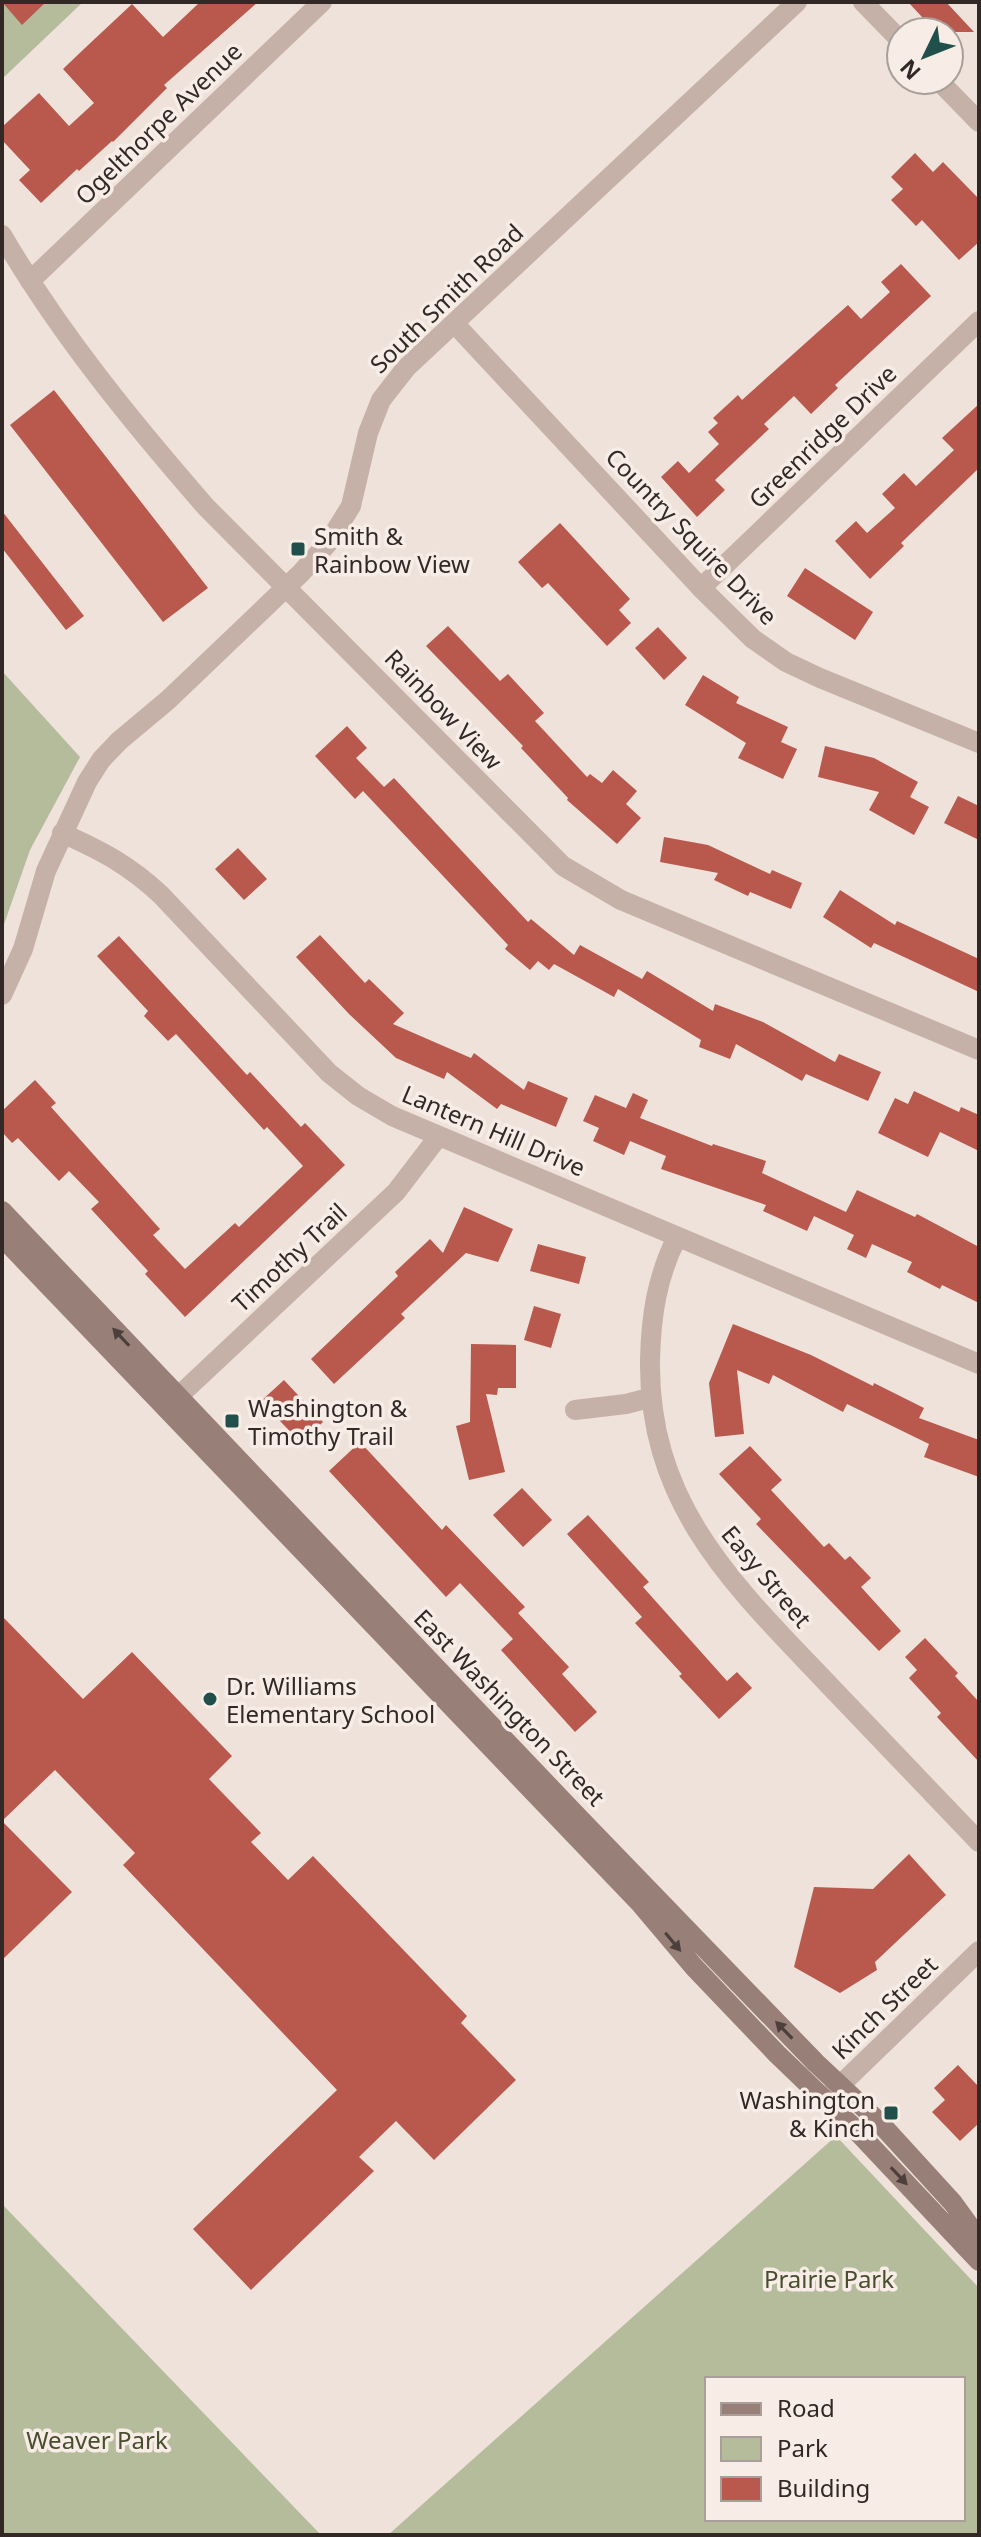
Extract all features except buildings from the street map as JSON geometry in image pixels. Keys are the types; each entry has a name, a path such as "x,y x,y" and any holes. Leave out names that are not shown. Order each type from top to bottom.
{"main road":[{"name":"East Washington Street","path":"2,1211 172,1402 640,1903 694,1967 832,2093 979,2261"},
{"name":"East Washington Street","path":"2,1237 172,1402"},
{"name":"East Washington Street","path":"832,2093 879,2122 953,2203 979,2239"}],"street":[{"name":"Ogelthorpe Avenue","path":"30,281 322,2"},
{"name":"South Smith Road","path":"2,995 23,949 46,871 62,833 101,760 287,586 328,543 351,506 368,433 381,400 406,368 797,2"},
{"path":"863,2 885,25"},
{"path":"954,96 979,122"},
{"name":"Rainbow View","path":"2,235 58,323 206,507 563,866 621,900 979,1050"},
{"name":"Greenridge Drive","path":"701,588 979,321"},
{"name":"Country Squire Drive","path":"454,323 701,588 753,639 786,662 820,678 979,743"},
{"name":"Lantern Hill Drive","path":"62,833 109,854 133,870 161,895 339,1081 392,1116 979,1364"},
{"name":"Timothy Trail","path":"172,1402 396,1192 438,1137"},
{"name":"Easy Street","path":"677,1237 656,1288 649,1398 667,1471 681,1504 725,1573 979,1842"},
{"path":"575,1410 649,1398"},
{"name":"Kinch Street","path":"832,2093 979,1951"}],"green space":[{"path":"2,2 83,2 2,79"},
{"path":"2,671 80,757 30,850 2,930"},
{"name":"Prairie Park","path":"836,2136 979,2288 979,2535 388,2535"},
{"name":"Weaver Park","path":"2,2204 321,2535 2,2535"}],"place":[{"name":"Smith & Rainbow View","path":"298,549"},
{"name":"Washington & Timothy Trail","path":"232,1421"},
{"name":"Dr. Williams Elementary School","path":"210,1699"},
{"name":"Washington & Kinch","path":"891,2113"}]}
